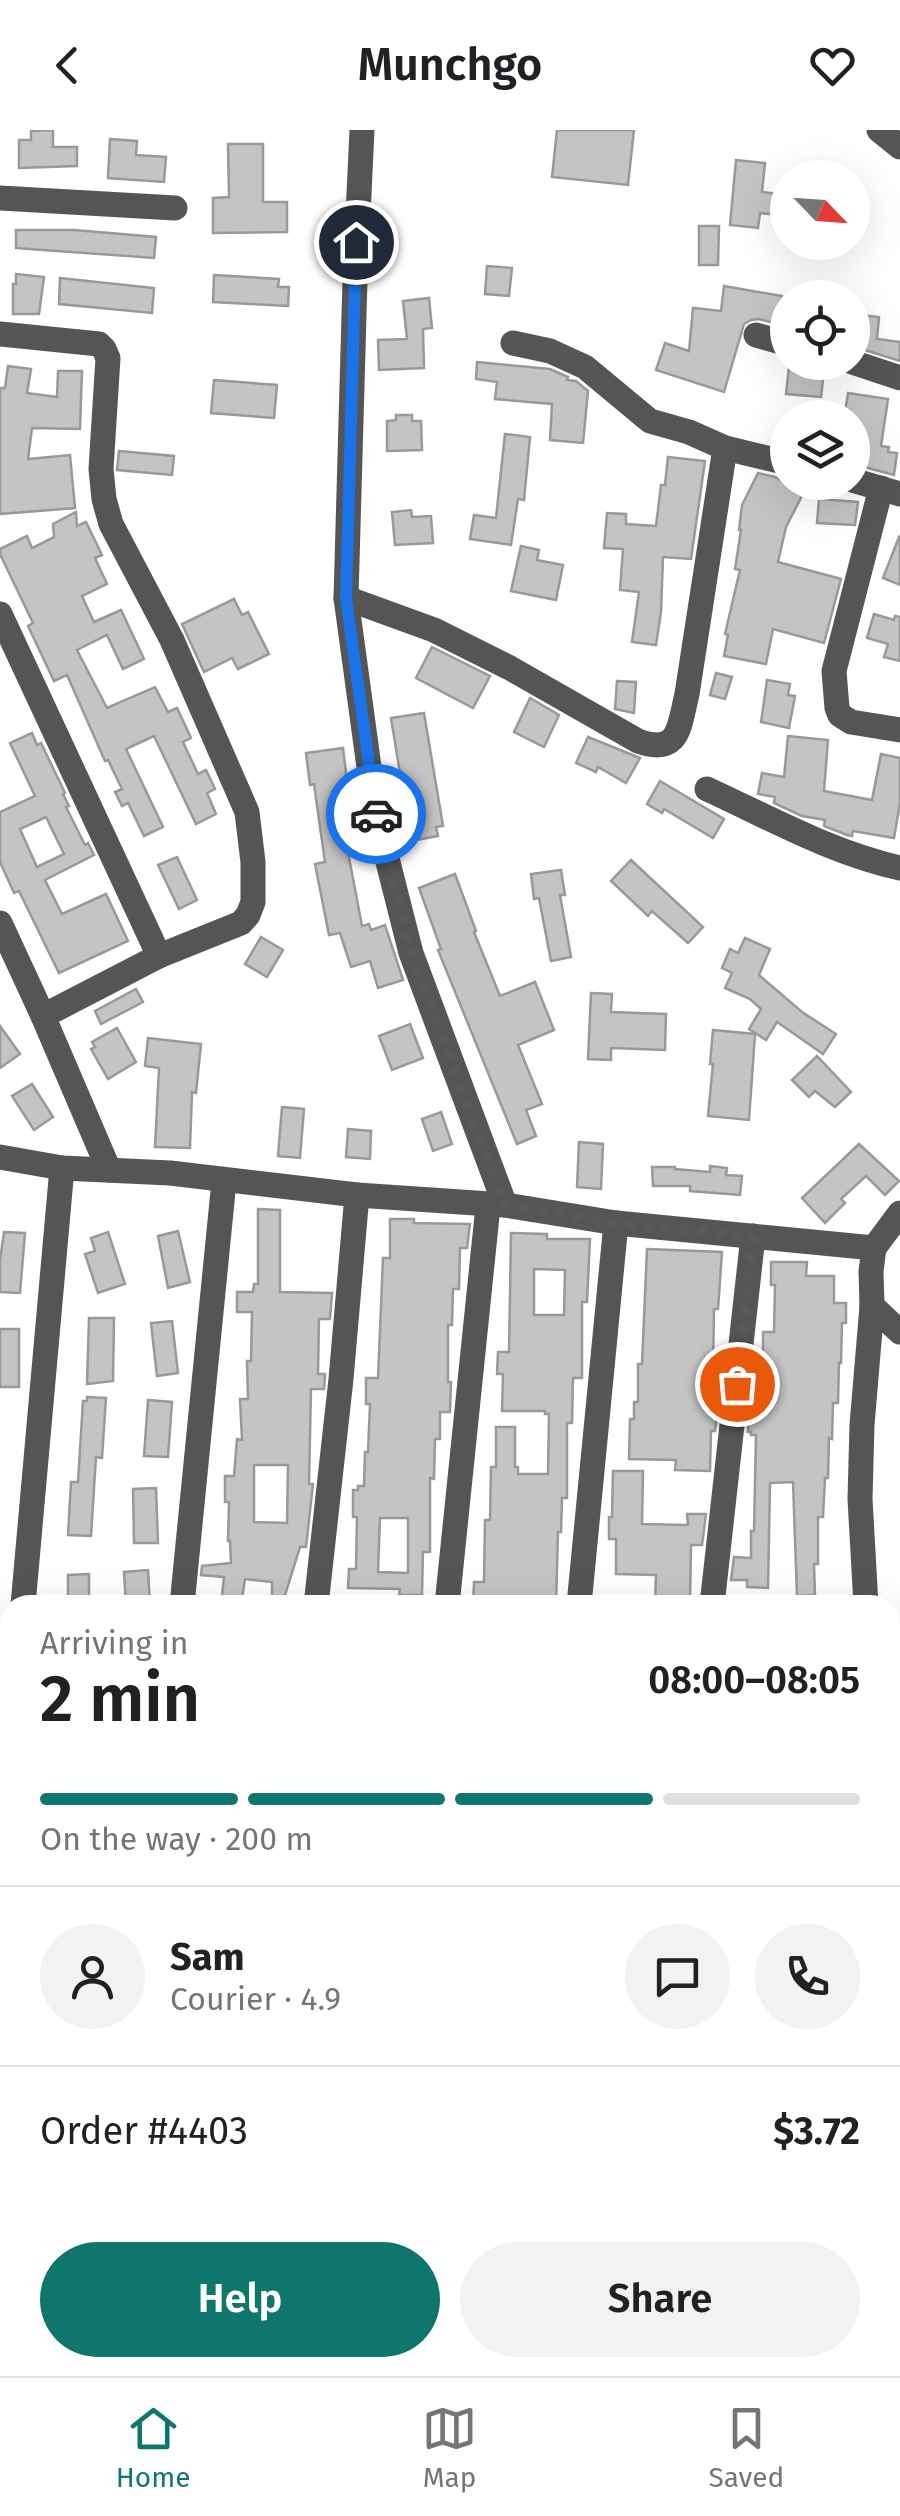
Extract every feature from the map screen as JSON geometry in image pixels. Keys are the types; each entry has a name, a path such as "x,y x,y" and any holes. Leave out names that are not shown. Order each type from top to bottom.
{"street":[{"path":"362,130 346,598 375,811 411,952 496,1206 448,1595"},
{"path":"879,130 900,147"},
{"path":"0,198 175,208"},
{"path":"0,334 98,344 104,349 108,358 101,469 111,524 172,640 247,812 253,862 253,902 241,922 159,956 44,1016"},
{"path":"756,335 770,339"},
{"path":"513,342 550,351 585,367 650,420 726,448 770,458"},
{"path":"870,368 900,378"},
{"path":"346,598 434,630 638,741 660,746 671,742 678,732 686,694 726,448"},
{"path":"891,492 834,671 840,715 851,722 900,730"},
{"path":"0,614 159,956"},
{"path":"707,788 834,848 900,868"},
{"path":"0,923 109,1170"},
{"path":"0,1157 62,1168 170,1174 496,1206 616,1223 874,1248"},
{"path":"16,1595 62,1168"},
{"path":"183,1595 224,1182"},
{"path":"317,1595 356,1195"},
{"path":"865,1595 860,1498 871,1271 874,1248 900,1213"},
{"path":"580,1595 616,1223"},
{"path":"713,1595 753,1236"},
{"path":"872,1306 900,1332"}],"building":[{"path":"53,130 53,147 77,147 77,166 19,168 19,140 31,140 31,131"},
{"path":"557,130 634,130 628,185 552,177"},
{"path":"110,139 137,141 136,155 166,157 164,182 108,178"},
{"path":"228,144 263,144 263,202 287,202 287,232 213,233 213,198 229,197"},
{"path":"736,160 765,163 762,192 770,193 770,214 760,213 758,228 730,225"},
{"path":"699,226 719,226 718,265 699,265"},
{"path":"16,230 156,237 154,258 16,248"},
{"path":"487,266 512,268 509,296 485,294"},
{"path":"16,274 44,277 39,314 13,314"},
{"path":"214,275 279,279 278,287 289,287 288,306 213,302"},
{"path":"60,278 154,288 152,313 59,304"},
{"path":"724,286 770,294 770,322 759,319 744,324 724,392 656,370 665,343 689,351 693,308 721,311"},
{"path":"429,298 432,328 423,329 424,368 379,370 378,340 407,339 403,301"},
{"path":"870,316 879,317 877,339 900,342 900,361 870,352"},
{"path":"477,362 550,369 576,381 588,391 583,443 550,440 552,404 495,399 497,382 476,379"},
{"path":"8,366 31,369 27,393 57,397 58,371 82,371 80,429 32,428 28,459 70,455 75,508 0,514 0,388 5,388"},
{"path":"214,380 277,385 274,418 211,413"},
{"path":"788,380 823,380 821,397 786,394"},
{"path":"848,393 888,399 881,446 897,453 894,475 870,469 870,400 847,400"},
{"path":"396,415 412,415 412,421 421,421 422,450 387,451 387,421 396,420"},
{"path":"505,434 530,437 524,500 518,499 511,545 470,539 474,515 496,518"},
{"path":"119,451 174,456 172,475 117,470"},
{"path":"668,457 705,461 691,559 663,557 656,645 632,642 639,592 620,590 623,549 604,548 607,513 626,514 626,524 656,526"},
{"path":"758,473 770,476 770,500 800,500 786,527 778,562 841,579 824,643 773,629 766,664 724,656 728,635 725,634 740,570 735,569 742,505"},
{"path":"819,500 858,502 855,525 817,523"},
{"path":"411,510 412,517 431,516 433,543 395,545 392,512"},
{"path":"76,512 77,526 86,522 102,555 95,558 107,584 82,596 94,622 121,610 144,659 123,669 107,635 77,650 107,708 155,687 168,712 177,708 191,738 183,742 198,774 206,770 215,789 207,793 216,814 196,824 154,736 126,749 163,827 144,836 128,803 122,806 115,792 122,789 108,760 105,761 67,675 54,681 28,626 33,623 0,554 0,549 27,536 32,548 54,537 53,524"},
{"path":"900,538 900,585 883,578"},
{"path":"521,546 539,550 537,560 563,565 556,600 511,591"},
{"path":"234,599 242,615 248,612 269,654 238,669 232,658 204,672 182,624"},
{"path":"874,614 894,620 895,616 900,617 900,661 884,657 888,644 867,638"},
{"path":"432,647 490,676 473,708 416,678"},
{"path":"716,673 732,677 725,699 710,695"},
{"path":"767,680 790,684 788,695 795,696 789,728 761,722"},
{"path":"617,681 636,682 634,713 615,709"},
{"path":"530,698 559,715 544,747 514,732"},
{"path":"424,713 443,826 436,827 438,836 411,841 391,718"},
{"path":"32,733 37,745 41,743 65,793 69,806 66,807 94,855 45,880 62,914 106,894 128,941 59,973 19,891 14,893 0,862 0,812 35,796 10,743","holes":["46,817 64,854 37,867 20,829"]},
{"path":"788,736 828,740 824,791 872,800 881,754 900,758 900,803 894,838 853,831 852,836 847,835 824,826 825,820 802,816 774,803 775,797 758,794 762,773 784,777"},
{"path":"588,737 640,758 626,783 598,767 596,772 576,763"},
{"path":"343,748 347,781 343,781 352,846 347,847 362,926 369,924 371,930 385,925 403,980 378,988 370,961 351,967 340,933 329,935 315,864 325,862 306,753"},
{"path":"660,781 724,819 713,838 664,809 662,813 647,804"},
{"path":"177,857 197,900 179,909 158,865"},
{"path":"631,860 703,927 688,943 652,911 648,916 611,881"},
{"path":"561,870 565,895 560,895 571,957 551,961 531,874"},
{"path":"455,874 500,996 535,982 554,1030 518,1045 542,1104 526,1110 536,1136 517,1144 438,950 441,949 419,888"},
{"path":"261,937 283,950 267,977 245,964"},
{"path":"745,938 770,949 759,975 802,1012 836,1034 823,1054 777,1022 766,1040 749,1029 761,1009 750,999 725,988 732,973 722,968 730,949 738,953"},
{"path":"136,989 143,1002 101,1024 95,1011"},
{"path":"591,993 612,994 611,1012 666,1014 665,1050 611,1048 611,1060 588,1059"},
{"path":"410,1024 423,1058 392,1070 379,1036"},
{"path":"0,1026 20,1054 0,1068"},
{"path":"117,1028 136,1062 108,1079 91,1049 95,1047 92,1042"},
{"path":"713,1030 755,1034 749,1120 708,1116"},
{"path":"148,1038 201,1044 196,1093 192,1092 190,1148 155,1147 159,1068 145,1066"},
{"path":"817,1056 851,1092 835,1107 815,1091 809,1097 792,1080"},
{"path":"32,1084 53,1117 34,1130 12,1096"},
{"path":"282,1107 304,1109 300,1158 278,1156"},
{"path":"441,1112 452,1144 433,1151 422,1119"},
{"path":"348,1129 371,1131 370,1159 346,1157"},
{"path":"579,1142 603,1144 601,1189 577,1187"},
{"path":"859,1144 899,1181 885,1195 866,1176 841,1199 845,1203 825,1223 802,1198"},
{"path":"710,1166 727,1168 726,1175 742,1176 740,1195 690,1191 690,1186 653,1186 652,1167 710,1172"},
{"path":"258,1209 280,1210 280,1292 332,1293 330,1319 319,1319 318,1374 325,1374 324,1389 311,1389 309,1484 313,1484 306,1547 300,1547 285,1595 272,1595 272,1582 245,1579 243,1595 222,1595 224,1577 201,1575 202,1566 231,1563 225,1476 234,1476 237,1439 242,1440 240,1399 248,1399 247,1361 251,1361 252,1312 237,1312 237,1292 253,1292 254,1284 258,1284","holes":["254,1465 288,1465 287,1523 254,1522"]},
{"path":"390,1219 470,1224 467,1248 460,1248 459,1289 453,1289 452,1325 448,1325 450,1412 440,1412 440,1439 435,1439 434,1479 430,1478 430,1552 423,1552 422,1595 399,1595 400,1589 348,1588 349,1569 356,1569 353,1490 364,1486 368,1452 370,1404 366,1404 366,1378 378,1378 383,1258 390,1258","holes":["380,1518 408,1518 408,1573 378,1572"]},
{"path":"178,1231 190,1282 168,1288 158,1236"},
{"path":"4,1232 25,1233 20,1293 0,1292"},
{"path":"108,1232 125,1284 98,1293 85,1254 95,1251 91,1238"},
{"path":"511,1233 547,1234 547,1239 590,1239 587,1302 582,1302 582,1378 573,1378 572,1423 567,1423 567,1498 562,1498 558,1532 556,1595 473,1595 474,1582 484,1582 485,1520 490,1520 496,1427 515,1427 518,1474 548,1474 549,1414 502,1411 503,1374 497,1374 498,1352 509,1352","holes":["534,1269 565,1270 564,1315 534,1315"]},
{"path":"647,1249 722,1252 718,1309 714,1309 713,1371 722,1371 715,1431 711,1431 710,1471 675,1470 676,1460 629,1459 630,1419 634,1419 634,1402 638,1402 638,1364 642,1364"},
{"path":"771,1262 807,1262 806,1276 834,1276 834,1303 846,1303 838,1403 833,1403 823,1517 818,1517 815,1595 797,1595 793,1482 770,1483 768,1588 747,1587 747,1580 731,1580 734,1557 751,1558 756,1435 748,1432 749,1416 764,1416 763,1332 774,1332 775,1285 771,1285"},
{"path":"89,1318 114,1318 113,1381 87,1384"},
{"path":"172,1321 178,1373 157,1376 151,1323"},
{"path":"0,1329 19,1329 19,1387 0,1387"},
{"path":"87,1397 106,1398 102,1458 96,1457 91,1536 68,1535 71,1482 78,1482 83,1401"},
{"path":"148,1400 172,1402 168,1457 144,1456"},
{"path":"613,1471 643,1471 642,1524 688,1525 687,1514 706,1514 702,1545 691,1545 690,1595 655,1595 656,1575 616,1574 616,1539 609,1539"},
{"path":"156,1488 158,1543 134,1543 133,1489"},
{"path":"148,1570 149,1595 125,1595 124,1572"},
{"path":"89,1574 89,1595 68,1595 68,1575"}],"way so far":[{"path":"376,814 411,952 504,1205 616,1223 753,1236 737,1384"}],"route":[{"path":"356,242 346,598 376,814"}]}
